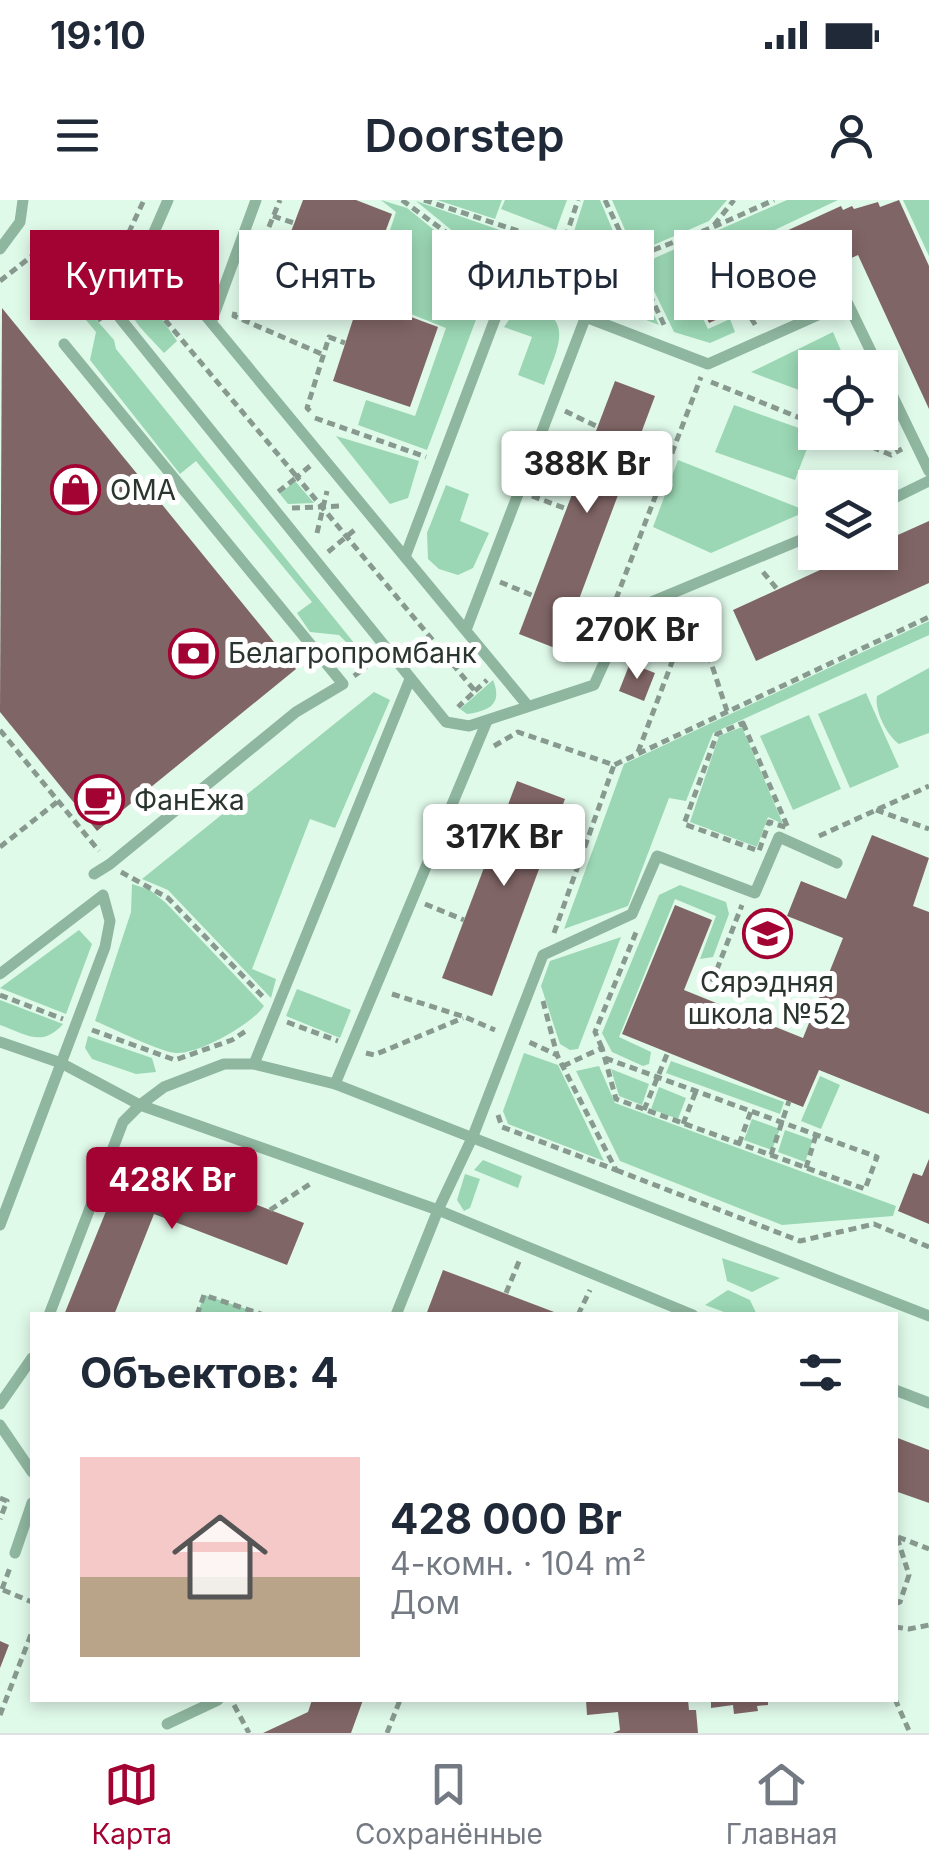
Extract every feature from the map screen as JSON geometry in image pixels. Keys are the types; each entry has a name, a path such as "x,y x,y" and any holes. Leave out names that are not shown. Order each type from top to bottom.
{"lane":[{"path":"0,249 20,222 22,200"},
{"path":"155,230 168,200"},
{"path":"219,301 256,200"},
{"path":"596,320 708,364 848,302 871,350"},
{"path":"122,320 446,722 469,726 594,686 627,612 798,541"},
{"path":"212,320 528,706"},
{"path":"405,558 495,320"},
{"path":"466,630 584,320"},
{"path":"64,344 343,684 296,712 94,874"},
{"path":"898,407 929,471"},
{"path":"898,496 929,481"},
{"path":"254,1064 410,679"},
{"path":"335,1084 487,721"},
{"path":"397,1312 543,955 632,914 657,856 755,893 779,837 837,862"},
{"path":"0,974 102,895 110,921 105,947 0,1226"},
{"path":"0,1042 61,1063 140,1104 438,1210 686,1312"},
{"path":"50,1312 122,1122 164,1087 224,1064 254,1064 335,1084 929,1316"},
{"path":"0,1404 30,1361"},
{"path":"898,1391 929,1404"},
{"path":"0,1425 30,1469"},
{"path":"15,1553 30,1509"},
{"path":"166,1724 214,1702"}],"path":[{"path":"267,230 280,200"},
{"path":"424,200 512,230"},
{"path":"568,230 578,200"},
{"path":"604,200 618,230"},
{"path":"711,228 734,200"},
{"path":"654,250 774,200"},
{"path":"407,201 443,230"},
{"path":"273,215 294,223"},
{"path":"0,281 30,257"},
{"path":"652,330 670,336 654,303"},
{"path":"165,320 475,691"},
{"path":"243,320 324,354"},
{"path":"752,320 757,328"},
{"path":"744,334 772,322"},
{"path":"327,434 307,408 329,336 345,343"},
{"path":"614,605 700,378 798,417"},
{"path":"570,396 565,411 598,427"},
{"path":"316,418 429,458 424,473"},
{"path":"879,450 891,455 915,443"},
{"path":"276,494 318,460"},
{"path":"314,543 331,476"},
{"path":"531,496 567,509"},
{"path":"286,508 358,506"},
{"path":"324,556 368,518"},
{"path":"492,595 504,564"},
{"path":"498,582 534,596"},
{"path":"673,592 692,604 727,712"},
{"path":"637,754 692,604"},
{"path":"489,748 518,732 614,765 929,617"},
{"path":"452,712 494,674"},
{"path":"788,828 742,723 717,734 684,824 759,851 770,822 802,833"},
{"path":"0,730 110,864 133,881 168,898 270,1008"},
{"path":"541,941 554,933 614,765"},
{"path":"51,794 60,786"},
{"path":"816,838 929,786"},
{"path":"469,796 462,811 500,825"},
{"path":"0,847 57,802"},
{"path":"876,810 929,829"},
{"path":"429,888 423,903 464,920"},
{"path":"712,982 743,903 727,897"},
{"path":"605,1058 877,1157 865,1189 616,1100 596,1032 638,927"},
{"path":"384,992 465,1017 496,1031"},
{"path":"535,1008 540,992 558,1055 616,1170"},
{"path":"490,1047 503,1014"},
{"path":"175,1060 232,1040 264,1019"},
{"path":"512,1036 558,1055"},
{"path":"362,1068 363,1041"},
{"path":"563,1066 602,1048"},
{"path":"644,1110 668,1052"},
{"path":"683,1124 696,1091"},
{"path":"771,1155 789,1101"},
{"path":"739,1144 750,1111"},
{"path":"497,1112 502,1127 800,1241 874,1224 929,1247"},
{"path":"806,1168 816,1135"},
{"path":"201,1183 258,1146"},
{"path":"270,1210 329,1171"},
{"path":"506,1293 525,1248"},
{"path":"579,1312 597,1275"},
{"path":"198,1312 204,1296 255,1312"},
{"path":"0,1498 7,1501 0,1518"},
{"path":"898,1538 929,1549"},
{"path":"898,1543 909,1575 898,1603"},
{"path":"0,1589 30,1601"},
{"path":"898,1628 909,1630 929,1624"},
{"path":"0,1715 30,1637"},
{"path":"233,1702 249,1733"},
{"path":"387,1733 399,1702"},
{"path":"896,1702 910,1733"}],"green space":[{"path":"381,200 407,208 434,230 432,320 476,320 427,450 358,425 366,400 415,416 446,328 412,314 412,230 390,230 396,212"},
{"path":"437,200 502,200 495,219"},
{"path":"505,200 567,200 556,230 501,209"},
{"path":"584,200 600,200 613,230 574,230"},
{"path":"612,200 727,200 709,221 688,230 674,230 674,236 654,245 654,230 625,230"},
{"path":"787,200 838,200 775,230 719,230"},
{"path":"903,200 929,200 929,256"},
{"path":"416,201 500,230 451,230"},
{"path":"674,250 674,320 704,320 708,329 730,320 735,332 710,343 674,332 654,291 654,258"},
{"path":"86,320 96,320 114,340 116,349 359,649 356,652 339,635 310,632 297,613 312,602 196,461 180,474 90,360 96,332"},
{"path":"135,320 163,320 177,341 164,353"},
{"path":"509,320 554,320 558,347 544,385 518,375 532,337 504,327"},
{"path":"833,332 841,350 798,350 798,390 751,372"},
{"path":"734,405 798,428 798,450 806,450 795,480 715,452"},
{"path":"336,436 419,461 408,498 390,504"},
{"path":"678,460 798,507 798,515 711,553 653,527"},
{"path":"295,481 314,503 288,504 280,494"},
{"path":"446,485 469,494 460,521 489,533 473,568 458,575 439,569 428,559 427,533"},
{"path":"929,621 929,635 713,733 686,801 669,798 628,906 564,929 624,764"},
{"path":"929,668 929,733 899,744 882,722 877,696"},
{"path":"493,680 496,695 492,705 467,714 460,709"},
{"path":"374,692 390,700 335,828 310,819 252,969 276,979 271,998 168,890 142,879"},
{"path":"866,693 899,767 850,788 818,714"},
{"path":"809,715 841,789 793,810 760,736"},
{"path":"742,727 783,824 768,817 757,847 690,822 719,736"},
{"path":"132,884 150,890 166,903 264,1006 257,1014 211,1044 176,1053 95,1021 131,912"},
{"path":"680,885 726,902 729,914 713,957 700,959 716,916 675,899 619,1037 651,1052 649,1064 643,1066 612,1052 602,1033 659,895"},
{"path":"79,930 92,944 66,1014 0,988"},
{"path":"621,937 578,1049 570,1050 560,1044 541,986 550,961"},
{"path":"297,989 351,1010 340,1038 286,1016"},
{"path":"0,1000 63,1024 48,1036 18,1032 0,1025"},
{"path":"88,1036 152,1058 156,1072 136,1074 92,1059 85,1048"},
{"path":"524,1053 558,1065 604,1161 508,1124 503,1111"},
{"path":"671,1061 784,1102 780,1114 666,1073"},
{"path":"599,1066 615,1103 896,1206 893,1216 782,1225 620,1161 576,1071"},
{"path":"611,1069 649,1084 642,1105 619,1096"},
{"path":"820,1076 840,1085 821,1129 801,1121"},
{"path":"659,1087 686,1098 678,1119 651,1109"},
{"path":"752,1119 780,1129 772,1150 744,1140"},
{"path":"785,1130 813,1140 805,1162 778,1152"},
{"path":"483,1160 522,1176 518,1188 474,1170"},
{"path":"465,1174 480,1179 470,1208 464,1211 457,1200"},
{"path":"722,1258 780,1278 752,1292 727,1281"},
{"path":"728,1290 750,1300 756,1312 724,1312 705,1305"},
{"path":"205,1295 255,1312 198,1312"}],"building":[{"path":"303,200 356,200 392,214 386,230 292,230"},
{"path":"899,200 929,266 929,409 858,255 852,258 852,230 788,230 841,206 843,210 852,206 854,209 878,202 880,207"},
{"name":"ОМА","path":"2,308 296,669 97,831 0,712"},
{"path":"412,317 438,327 410,407 333,381 353,320"},
{"path":"615,381 655,396 560,650 519,634"},
{"path":"929,521 929,583 756,661 733,610 820,570 898,570 898,535"},
{"path":"630,663 655,673 644,701 619,691"},
{"path":"517,781 565,799 492,996 442,978"},
{"path":"872,835 929,858 913,906 929,912 929,1114 819,1070 803,1107 622,1034 675,905 712,920 684,990 803,1038 843,938 787,916 801,881 846,899"},
{"path":"929,1159 929,1224 898,1211 913,1173 922,1176"},
{"path":"145,1162 304,1223 287,1265 154,1214 115,1312 65,1312 115,1189 132,1196"},
{"path":"443,1270 554,1312 427,1312"},
{"path":"898,1438 929,1450 929,1503 898,1492"},
{"path":"0,1641 9,1645 0,1668"},
{"path":"311,1702 362,1702 351,1733 263,1733 308,1712"},
{"path":"586,1702 688,1702 689,1710 696,1710 698,1733 613,1733 620,1730 618,1712 587,1715"},
{"path":"711,1702 768,1702 757,1706 758,1711 734,1714 733,1705 711,1708"}],"place":[{"name":"ОМА","path":"75,490"},
{"name":"Белагропромбанк","path":"193,653"},
{"name":"ФанЕжа","path":"99,800"},
{"name":"Сярэдняя школа №52","path":"767,934"}]}
